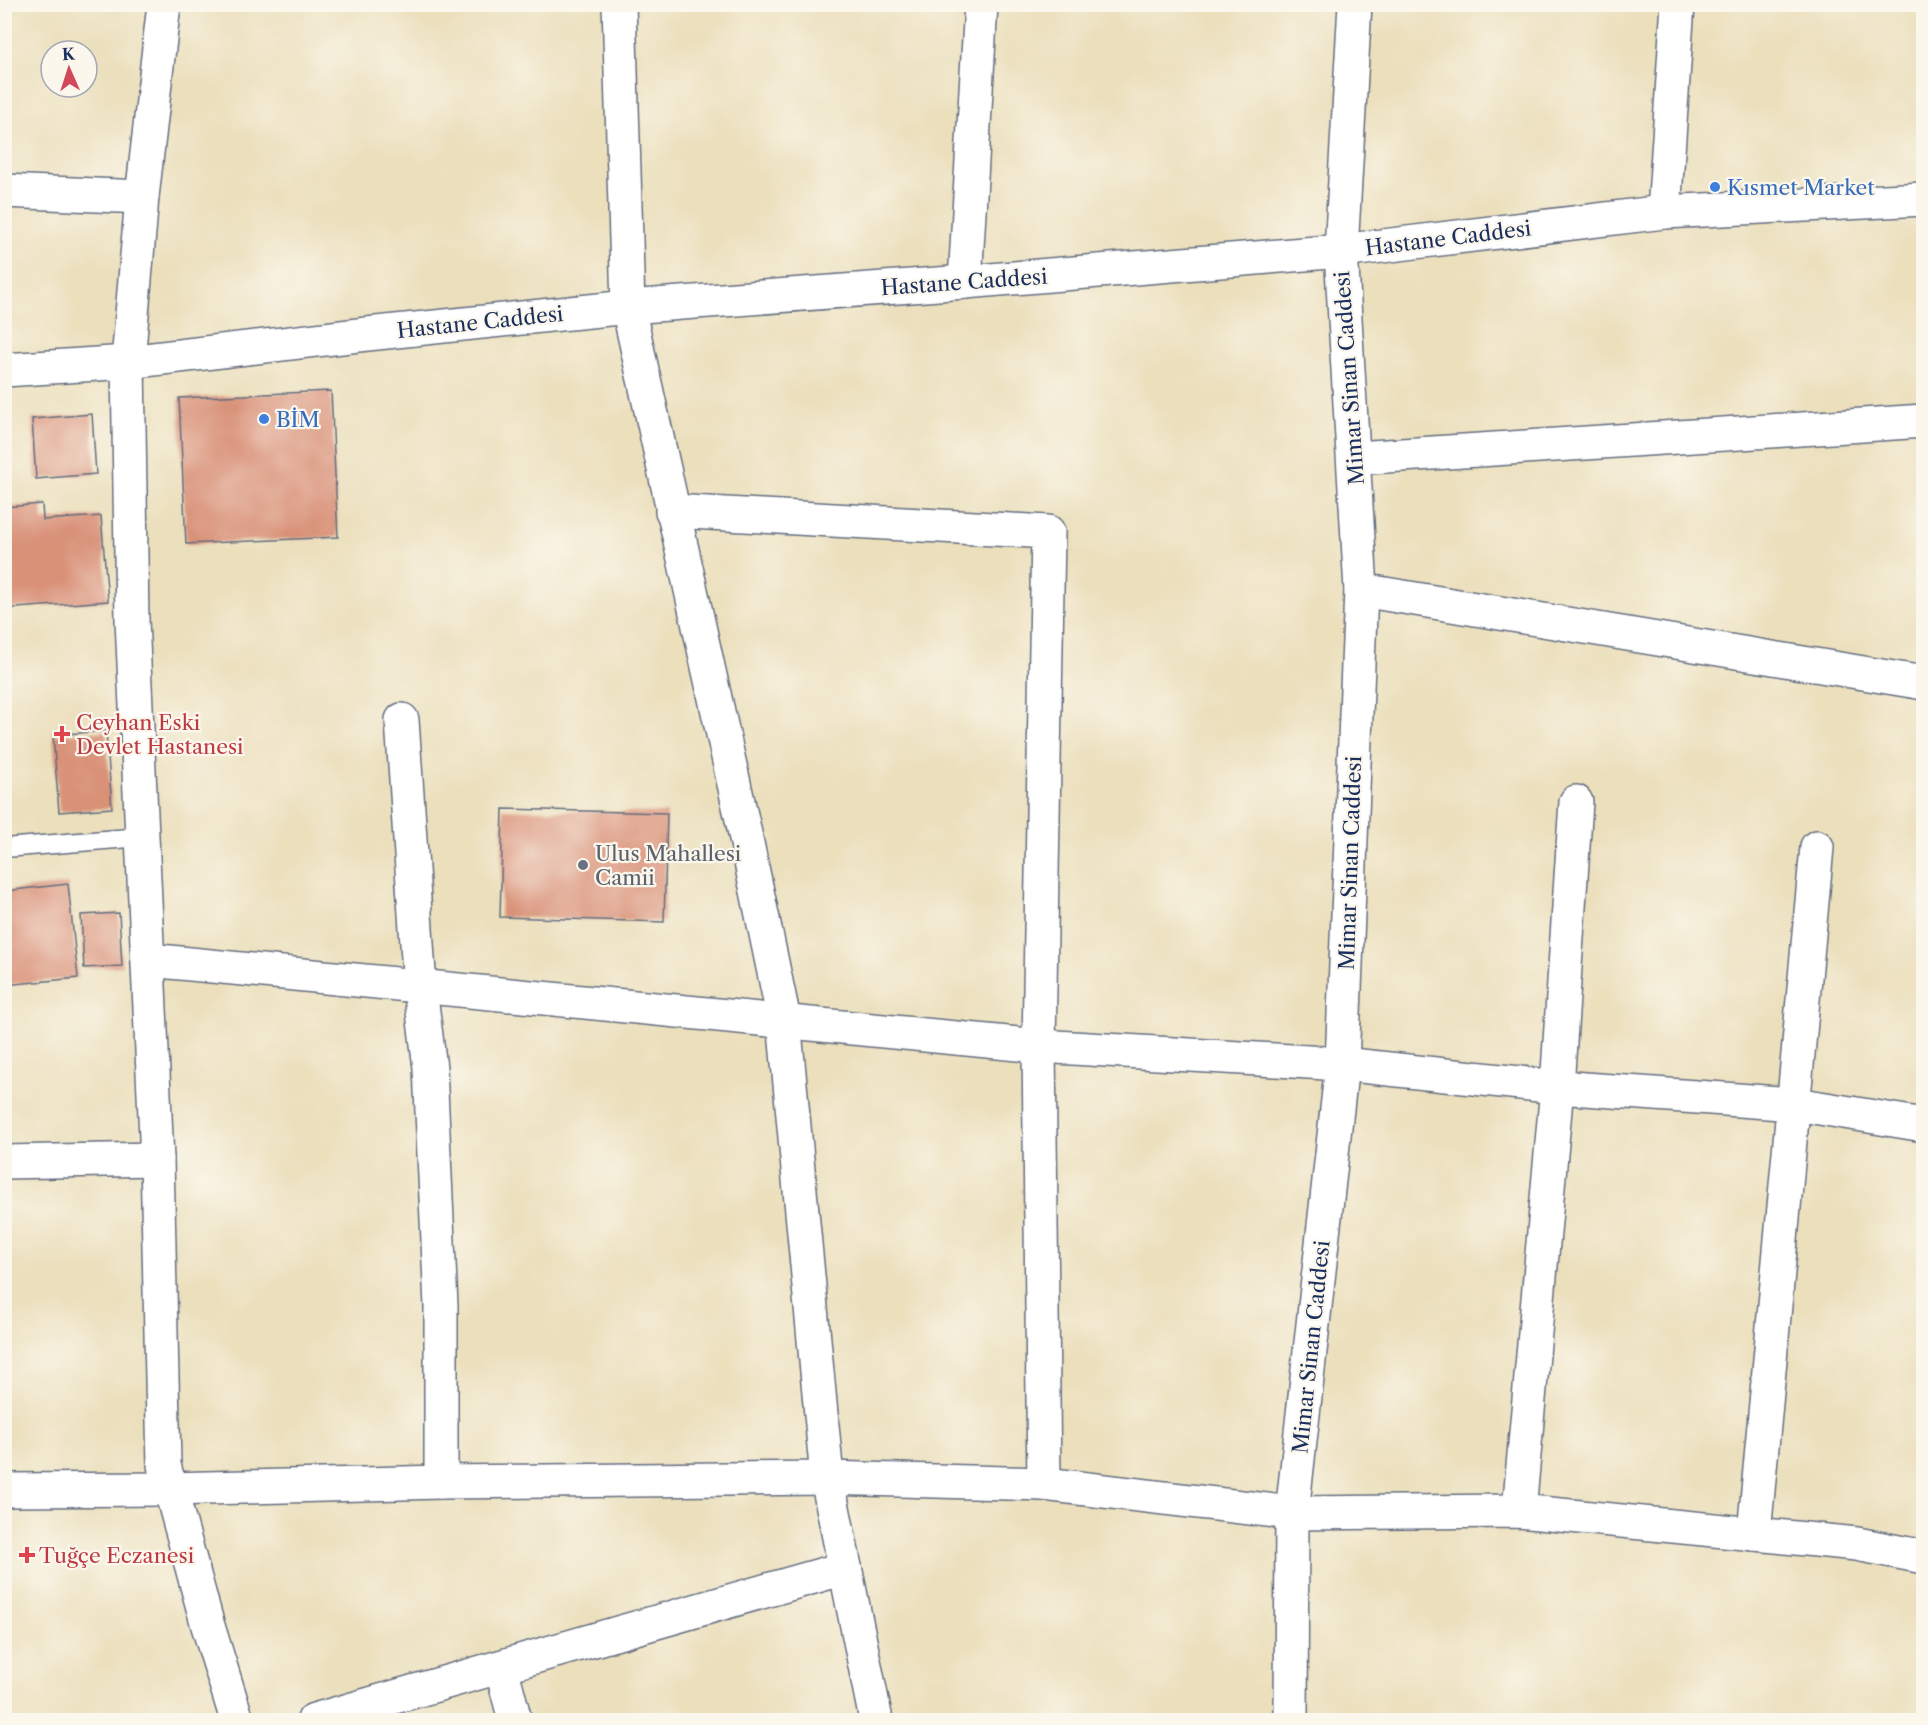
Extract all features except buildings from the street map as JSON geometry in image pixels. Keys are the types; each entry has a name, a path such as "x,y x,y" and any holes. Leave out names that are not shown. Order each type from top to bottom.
{"street":[{"path":"164,4 142,196 128,362 132,620 157,1159 164,1465 208,1626 237,1720"},
{"path":"619,4 628,307 743,824 783,1020 827,1478 876,1720"},
{"path":"965,282 981,4"},
{"name":"Mimar Sinan Caddesi","path":"1291,1720 1292,1513 1342,1064 1361,590 1341,251 1355,4"},
{"path":"1664,212 1678,4"},
{"path":"4,191 142,196"},
{"name":"Hastane Caddesi","path":"4,370 128,362 628,307 1341,251 1664,212 1923,199"},
{"path":"1355,458 1923,421"},
{"path":"672,511 1048,532 1039,1046 1044,1484"},
{"path":"1361,590 1923,683"},
{"path":"402,720 420,988 430,1068 441,1306 441,1482"},
{"path":"1519,1511 1557,1087 1576,802"},
{"path":"1754,1534 1817,847"},
{"path":"149,960 420,988 783,1020 1039,1046 1342,1064 1557,1087 1795,1104 1923,1125"},
{"path":"4,1162 157,1159"},
{"path":"4,1490 827,1478 1044,1484 1292,1513 1519,1511 1857,1544 1923,1557"},
{"path":"314,1720 845,1568"},
{"path":"501,1667 515,1720"}],"lane":[{"path":"4,848 142,837"}],"place":[{"name":"Kısmet Market","path":"1715,187"},
{"name":"BİM","path":"264,419"},
{"name":"Ceyhan Eski Devlet Hastanesi","path":"62,734"},
{"name":"Ulus Mahallesi Camii","path":"583,865"},
{"name":"Tuğçe Eczanesi","path":"27,1555"}]}
